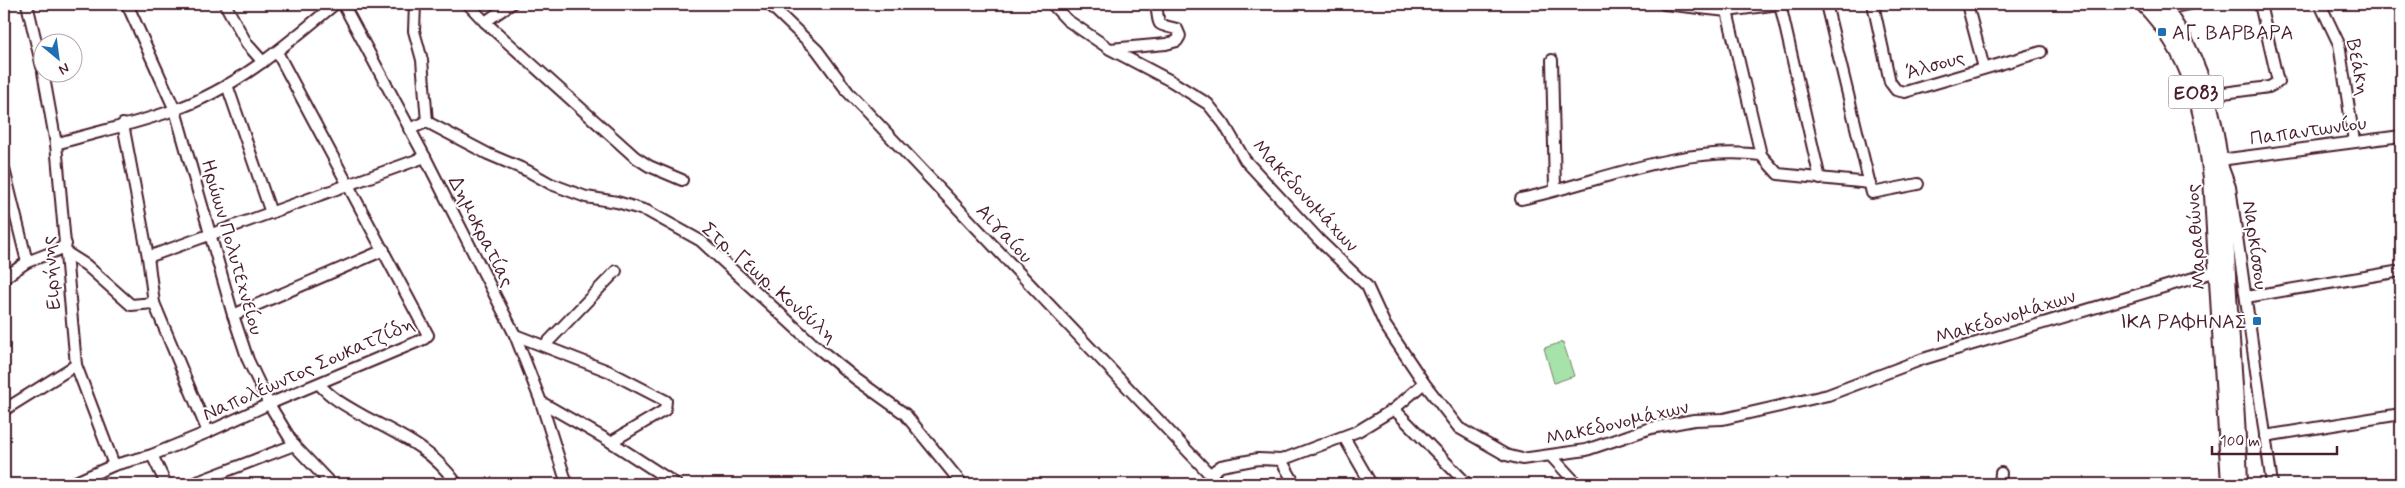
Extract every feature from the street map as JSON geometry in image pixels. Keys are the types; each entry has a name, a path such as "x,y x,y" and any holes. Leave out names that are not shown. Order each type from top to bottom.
{"main road":[{"name":"Μαραθώνος","path":"2143,4 2180,54 2198,98 2211,178 2229,484"},
{"name":"Μαραθώνος","path":"2163,6 2189,48 2208,95 2220,160 2240,484"}],"street":[{"path":"27,4 34,32"},
{"name":"Ηρώων Πολυτεχνείου","path":"127,4 174,110 212,235 233,315 248,360 268,404 294,445 331,484"},
{"path":"225,4 247,44 263,62"},
{"path":"56,144 174,110 227,85 277,52 335,4"},
{"name":"Δημοκρατίας","path":"343,4 425,158 515,335 541,402 567,484"},
{"path":"409,129 427,122 422,60 414,31 415,4"},
{"path":"468,4 485,22 635,156 649,166 682,180"},
{"path":"485,22 511,4"},
{"name":"Αιγαίου","path":"769,4 817,50 848,92 1219,484"},
{"name":"Μακεδονομάχων","path":"1052,4 1067,20 1110,48 1171,81 1215,110 1245,160 1319,240 1367,286 1385,325 1424,383 1459,428 1482,443 1506,455 1522,460 1552,457 1586,450 1651,428 1694,420 1723,419 1828,395 1923,359 2217,271"},
{"path":"1110,48 1177,41 1180,36 1177,30 1163,27 1160,24 1156,4"},
{"path":"1664,4 1725,6 1780,4 1820,179"},
{"path":"1826,4 1872,193 1918,184"},
{"name":"Άλσους","path":"1873,4 1890,82 1896,90 1905,92 2041,52"},
{"path":"1967,4 1984,68"},
{"path":"2163,6 2189,4"},
{"path":"2208,95 2269,87 2278,82 2260,4"},
{"name":"Βεάκη","path":"2320,4 2339,44 2354,141"},
{"path":"1725,6 1762,155 1778,174 1870,182"},
{"name":"Ναπολέωντος Σουκατζίδη","path":"71,484 114,465 152,455 208,432 268,404 424,339 428,335 277,52"},
{"path":"1552,60 1555,189"},
{"name":"Ειρήνης","path":"46,82 56,144 76,364 114,465"},
{"path":"227,85 271,213"},
{"name":"Στρ. Γεωρ. Κονδύλη","path":"427,122 551,184 586,197 618,202 647,211 701,241 812,343 856,379 905,414 962,484"},
{"path":"123,124 148,257 154,303 208,432"},
{"name":"Παπαντωνίου","path":"2220,160 2401,136"},
{"path":"1521,199 1641,166 1698,155 1732,152 1762,155"},
{"path":"148,257 425,158"},
{"name":"Ναρκίσσου","path":"2220,160 2230,187 2272,484"},
{"path":"4,169 27,262"},
{"path":"4,278 27,262 58,250 66,249 131,305 154,303"},
{"path":"233,315 384,250"},
{"path":"545,345 616,271"},
{"path":"2246,297 2401,271"},
{"path":"515,335 545,345 608,371 666,401 665,410 611,442"},
{"path":"4,410 76,364"},
{"path":"1210,474 1221,466 1258,459 1281,460 1344,437 1358,431 1394,409 1424,383"},
{"path":"319,384 332,398 423,449 442,464 456,484"},
{"path":"541,402 611,442 676,484"},
{"path":"1394,409 1467,484"},
{"path":"2265,436 2401,414"},
{"path":"1344,437 1371,484"},
{"path":"192,484 294,445"},
{"path":"152,455 166,484"},
{"path":"1552,457 1577,484"},
{"path":"1281,460 1295,484"},
{"path":"2000,484 2001,473"}],"green space":[{"path":"1563,342 1574,376 1554,383 1544,348"}],"place":[{"name":"ΑΓ. ΒΑΡΒΑΡΑ","path":"2162,32"},
{"name":"ΙΚΑ ΡΑΦΗΝΑΣ","path":"2257,321"}]}
